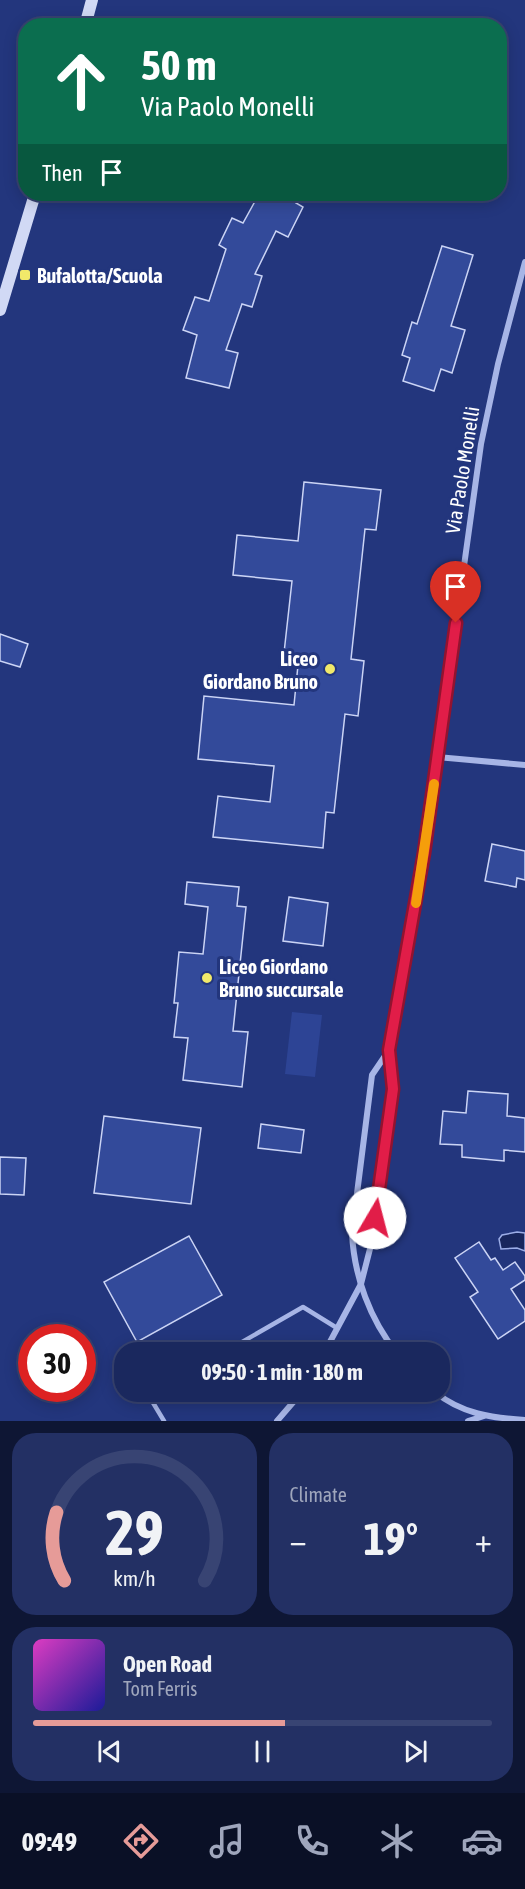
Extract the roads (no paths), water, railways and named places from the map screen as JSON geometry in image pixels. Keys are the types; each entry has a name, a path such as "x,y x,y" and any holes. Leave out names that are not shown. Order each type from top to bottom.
{"street":[{"path":"87,18 92,0"},
{"path":"0,310 33,201"},
{"name":"Via Paolo Monelli","path":"390,1342 378,1325 361,1284 353,1254 352,1233 372,1075 389,1050 419,886 481,444 498,364 525,262"},
{"path":"437,757 525,765"},
{"path":"330,1342 361,1284 372,1241 392,1102 393,1077 389,1050"},
{"path":"277,1421 293,1402"},
{"path":"450,1402 485,1416 525,1420"},
{"path":"468,1421 485,1416"}],"lane":[{"path":"242,1342 303,1307 337,1328"},
{"path":"153,1402 164,1421"}],"place":[{"name":"Bufalotta/Scuola","path":"25,275"},
{"name":"Liceo Giordano Bruno","path":"330,669"},
{"name":"Liceo Giordano Bruno succursale","path":"207,978"}]}
